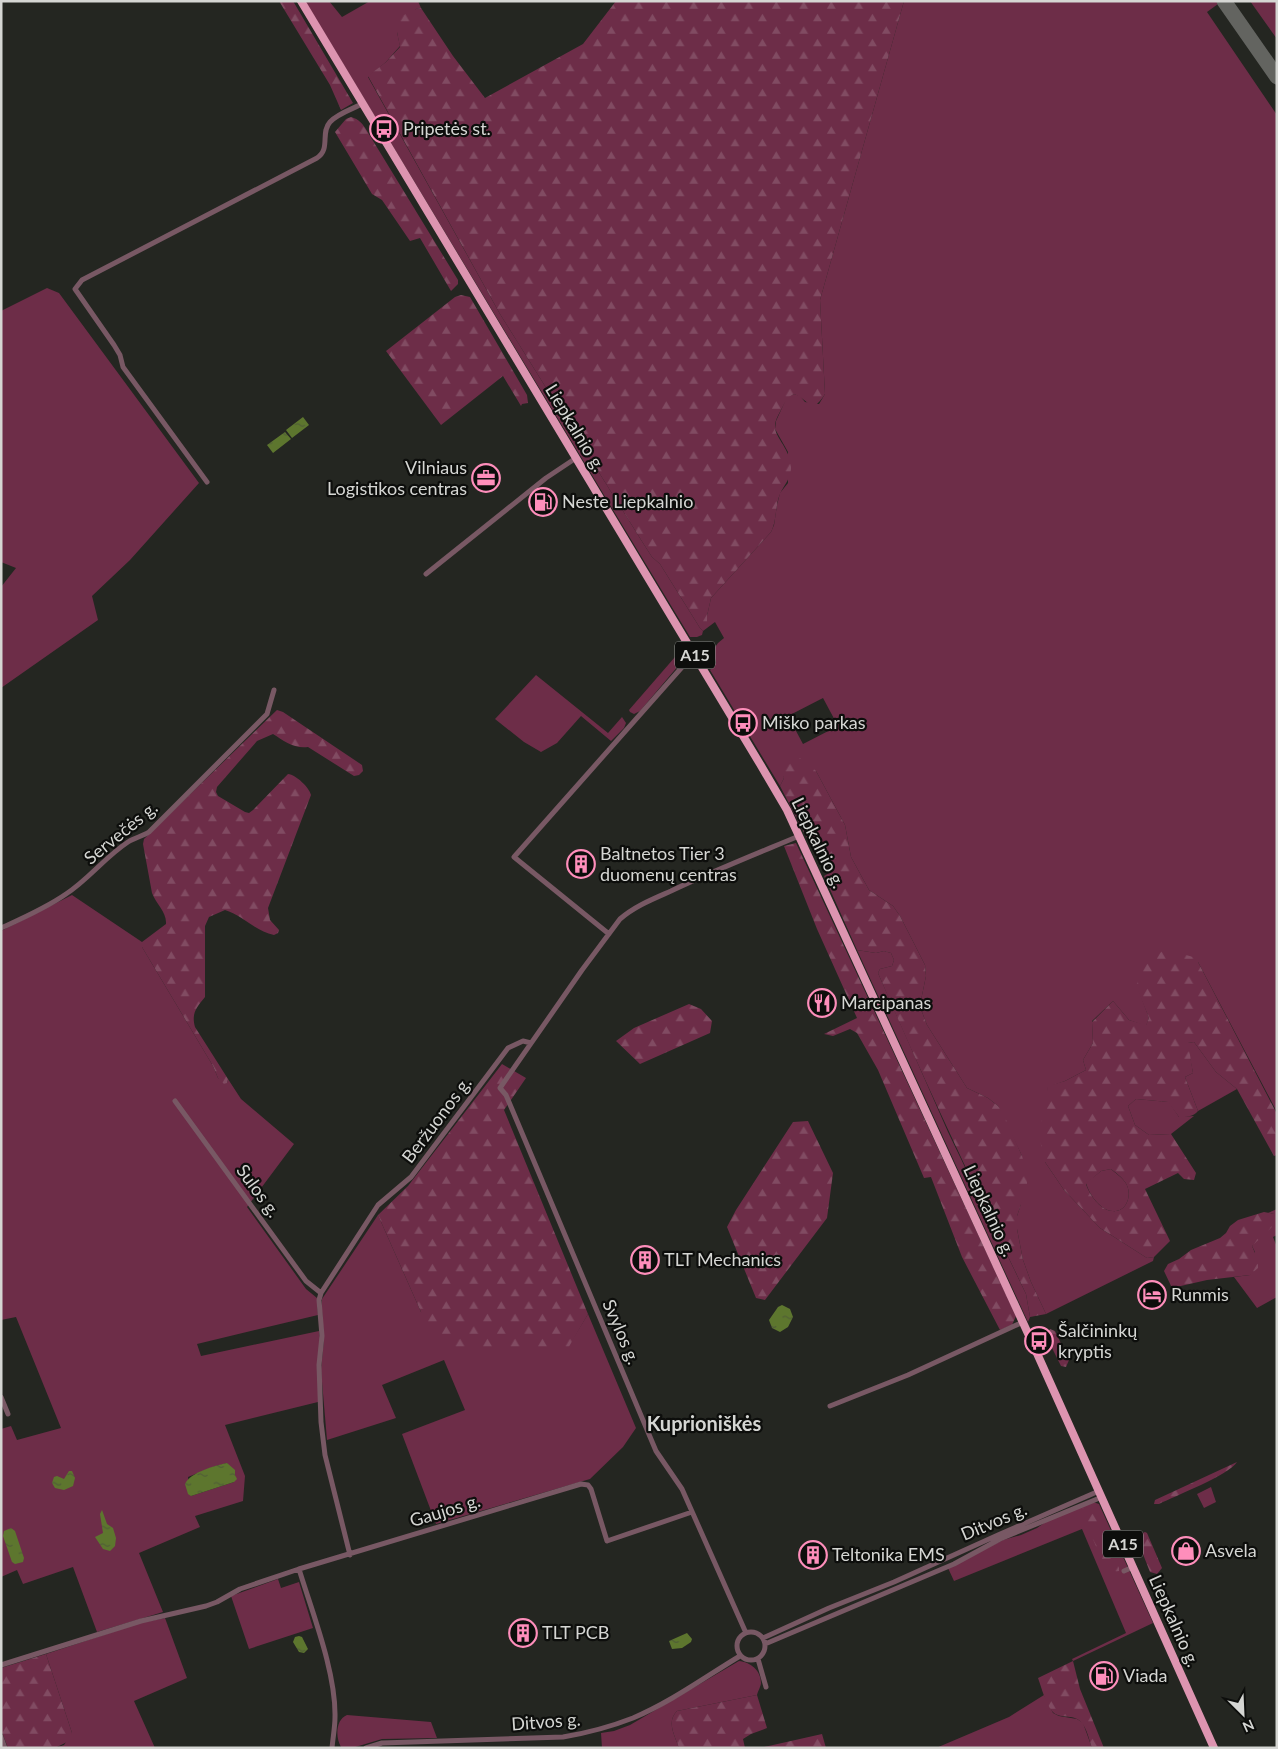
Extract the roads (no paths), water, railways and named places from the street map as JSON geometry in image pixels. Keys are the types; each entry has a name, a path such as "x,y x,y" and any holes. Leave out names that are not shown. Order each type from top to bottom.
{"highway":[{"name":"Liepkalnio g.","path":"301,1 774,786 799,836 1023,1322 1214,1748"}],"street":[{"path":"207,482 123,367 120,355 75,289 82,280 322,155 325,149 325,133 331,121 362,104"},
{"path":"426,574 546,478 576,458"},
{"path":"609,934 514,857 683,666 696,656"},
{"name":"Servečės g.","path":"1,928 42,909 66,894 130,840 149,832 267,714 274,690"},
{"path":"530,1043 620,919 636,908 687,883 799,836"},
{"name":"Beržuonos g.","path":"321,1293 378,1205 412,1177 508,1048 523,1041 530,1043"},
{"name":"Svylos g.","path":"530,1043 500,1088 506,1095 656,1450 682,1489 746,1633"},
{"name":"Sulos g.","path":"175,1101 306,1281 321,1293"},
{"path":"321,1293 319,1300 322,1336 319,1365 321,1422 325,1455 350,1555"},
{"path":"830,1406 908,1375 1023,1322"},
{"path":"1,1396 8,1414"},
{"name":"Gaujos g.","path":"1,1665 141,1620 206,1606 240,1589 299,1569 581,1484 588,1485 591,1489 607,1541 692,1512"},
{"path":"764,1641 954,1564 1000,1539 1100,1494"},
{"name":"Ditvos g.","path":"764,1641 838,1605 998,1535 1100,1494"},
{"path":"1124,1572 1133,1567"},
{"path":"299,1569 331,1680 335,1715 332,1748"},
{"path":"894,1582 896,1588"},
{"path":"756,1632 764,1641 764,1653 758,1659 748,1661 740,1656 737,1643 742,1635 756,1632"},
{"name":"Ditvos g.","path":"366,1748 382,1743 563,1737 590,1732 633,1718 653,1708 740,1656"},
{"path":"758,1659 766,1687"},
{"path":"1,1737 5,1748"}],"water":[{"path":"303,417 309,425 292,438 286,430"},
{"path":"285,432 291,439 273,453 267,445"},
{"path":"782,1305 790,1309 793,1317 788,1327 780,1332 772,1328 769,1320 778,1307"},
{"path":"227,1463 235,1470 237,1479 234,1482 191,1496 188,1494 185,1484 192,1476 203,1470"},
{"path":"69,1471 72,1471 75,1478 73,1486 64,1490 55,1488 52,1483 54,1477 57,1476 64,1479"},
{"path":"102,1510 107,1524 113,1528 116,1538 115,1546 110,1551 103,1549 95,1537 103,1533 100,1514"},
{"path":"11,1528 15,1531 24,1558 23,1562 15,1564 12,1562 3,1536 4,1531"},
{"path":"687,1633 692,1639 691,1642 682,1648 672,1649 669,1641"},
{"path":"295,1637 302,1637 308,1649 304,1653 299,1652 293,1642"}],"place":[{"name":"Pripetės st.","path":"384,129"},
{"name":"Vilniaus Logistikos centras","path":"486,478"},
{"name":"Neste Liepkalnio","path":"543,502"},
{"name":"Miško parkas","path":"743,723"},
{"name":"Baltnetos Tier 3 duomenų centras","path":"581,864"},
{"name":"Marcipanas","path":"822,1003"},
{"name":"TLT Mechanics","path":"645,1260"},
{"name":"Runmis","path":"1152,1295"},
{"name":"Šalčininkų kryptis","path":"1039,1341"},
{"name":"Asvela","path":"1186,1551"},
{"name":"Teltonika EMS","path":"813,1555"},
{"name":"TLT PCB","path":"523,1633"},
{"name":"Viada","path":"1104,1676"}],"district":[{"name":"Kuprioniškės","path":"704,1424"}]}
